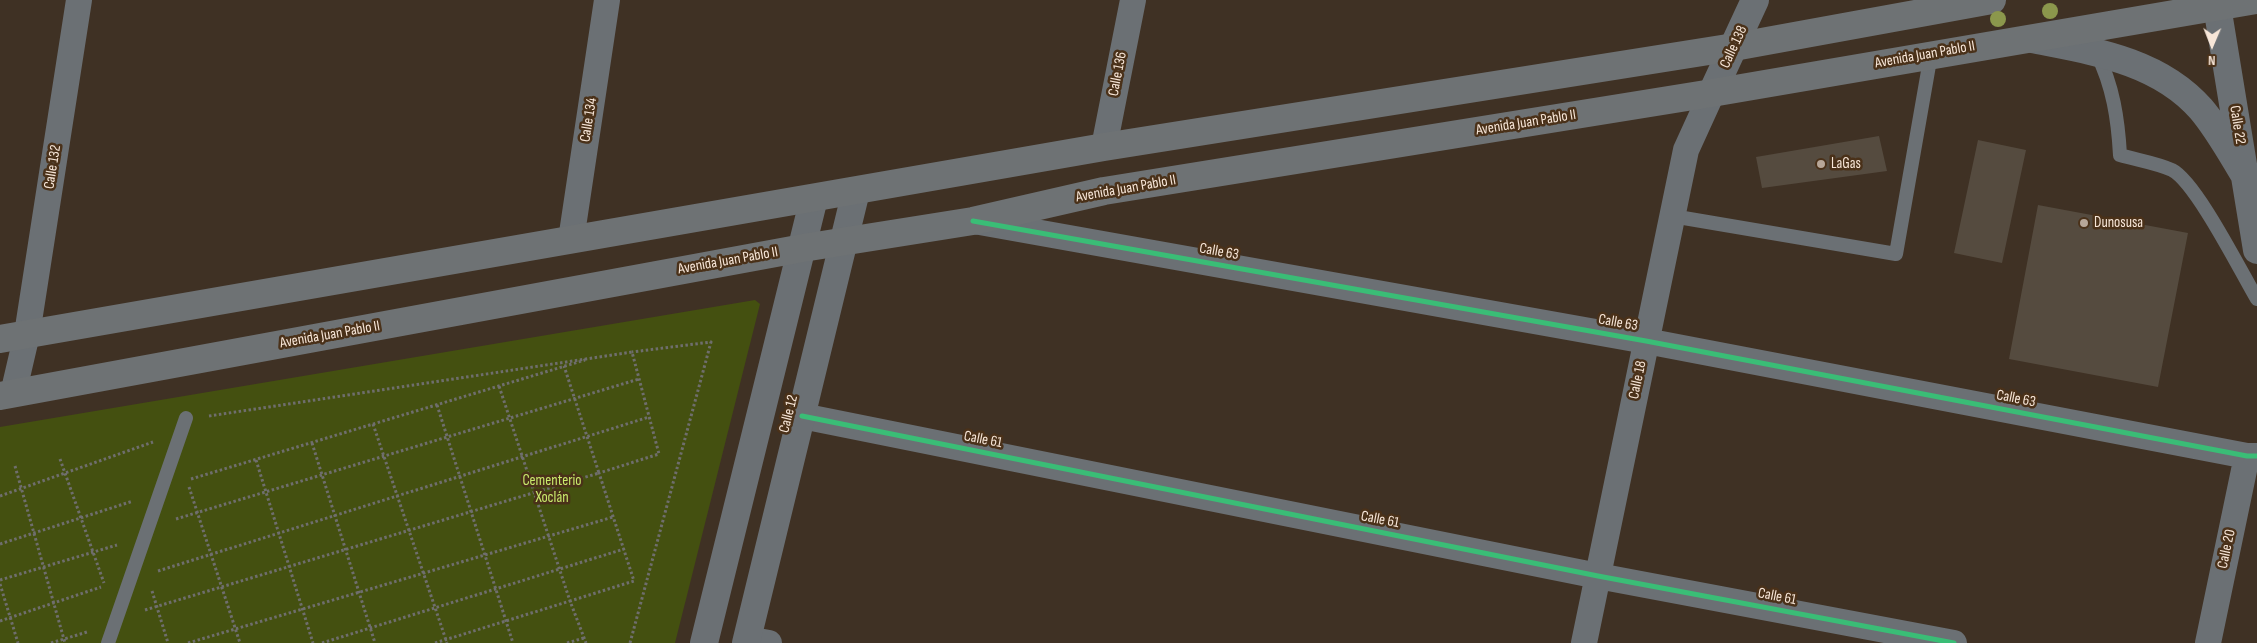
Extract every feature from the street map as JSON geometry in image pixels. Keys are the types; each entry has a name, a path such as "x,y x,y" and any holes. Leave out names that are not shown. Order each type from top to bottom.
{"main road":[{"path":"0,339 1104,147 1734,47 1992,0"},
{"name":"Avenida Juan Pablo II","path":"6,395 802,248 973,221 1104,191 1712,93 2217,3 2256,0"}],"street":[{"name":"Calle 132","path":"6,395 27,334 79,0"},
{"name":"Calle 134","path":"570,240 607,0"},
{"name":"Calle 136","path":"1104,147 1132,0"},
{"name":"Calle 138","path":"1712,93 1754,0"},
{"name":"Calle 22","path":"2217,3 2257,250"},
{"path":"2028,38 2096,51 2135,64 2161,76 2183,92 2201,109 2245,176"},
{"name":"Calle 18","path":"1584,643 1686,150 1712,93"},
{"name":"Calle 12","path":"754,642 802,416 856,191"},
{"name":"Calle 12","path":"704,643 814,198"},
{"name":"Calle 63","path":"973,221 1646,341 2252,456"},
{"name":"Calle 61","path":"802,416 1598,576 1954,643"},
{"name":"Calle 20","path":"2208,643 2252,456"}],"lane":[{"path":"2096,51 2108,74 2117,117 2120,155 2172,170 2184,180 2202,206 2257,299"},
{"path":"1672,216 1896,254 1932,54"},
{"path":"108,643 186,418"}],"path":[{"path":"208,416 595,357 711,342 630,643"},
{"path":"142,610 659,454 632,352"},
{"path":"240,643 186,480 595,357"},
{"path":"436,643 634,581 564,366"},
{"path":"173,520 640,380"},
{"path":"499,386 559,569 586,643"},
{"path":"437,405 513,643"},
{"path":"156,572 649,417"},
{"path":"373,424 447,641"},
{"path":"0,496 158,440"},
{"path":"312,443 375,643"},
{"path":"0,621 105,586 60,459"},
{"path":"256,460 313,643"},
{"path":"15,466 64,641"},
{"path":"0,544 133,501"},
{"path":"188,643 614,516"},
{"path":"0,580 120,544"},
{"path":"322,643 624,549"},
{"path":"0,584 18,643"},
{"path":"150,588 168,643"},
{"path":"51,643 64,641 92,630"},
{"path":"567,643 584,638"}],"green space":[{"name":"Cementerio Xoclán","path":"755,300 760,304 675,643 0,643 0,427"}],"building":[{"name":"LaGas","path":"1879,136 1887,171 1762,188 1756,157"},
{"path":"1978,140 2026,150 2002,263 1954,253"},
{"path":"2038,205 2188,233 2158,387 2009,359"}],"cycle path":[{"path":"973,221 1646,341 2247,456 2257,456"},
{"path":"802,416 1598,576 1954,643"}],"place":[{"name":"LaGas","path":"1821,164"},
{"name":"Dunosusa","path":"2084,223"}]}
